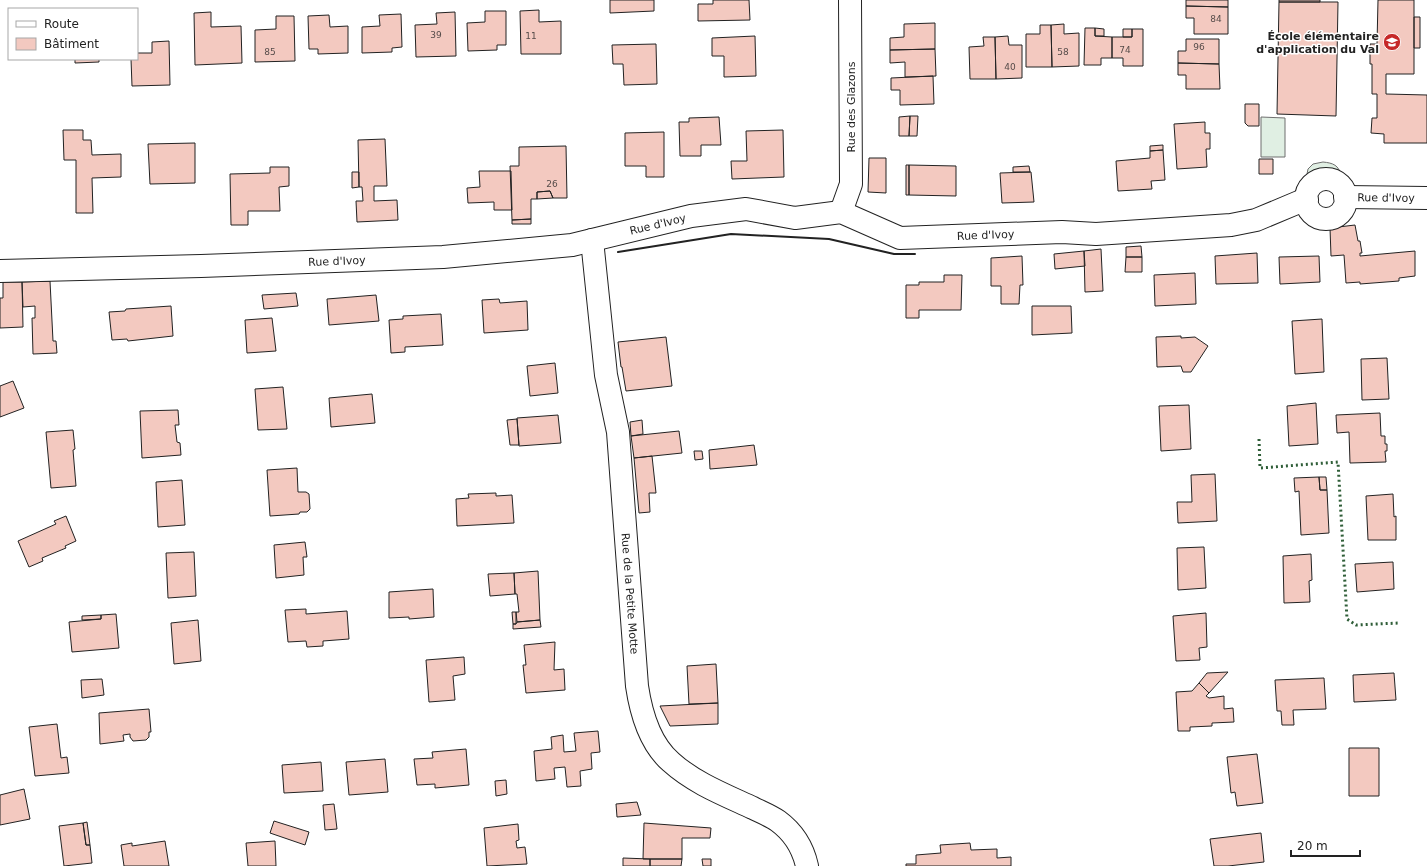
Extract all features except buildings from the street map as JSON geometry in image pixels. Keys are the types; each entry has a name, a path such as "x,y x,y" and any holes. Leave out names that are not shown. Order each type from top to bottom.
{"street":[{"name":"Rue des Glazons","path":"841,212 851,184 850,0"},
{"name":"Rue d'Ivoy","path":"0,271 443,257 572,245 691,216 746,208 795,218 841,212 900,238 1062,232 1096,234 1231,225 1256,220 1306,200 1307,193 1314,183 1326,179 1333,180 1338,183 1343,188 1346,197 1427,198"},
{"name":"Rue de la Petite Motte","path":"592,240 606,375 618,432 637,686 640,706 646,727 670,762 691,778 778,821 795,837 804,855 807,866"}],"green space":[{"path":"1261,117 1285,118 1285,157 1261,157"},
{"path":"1323,162 1335,165 1339,169 1341,176 1324,175 1306,179 1308,169 1313,164"}],"hedge":[{"path":"1259,439 1260,468 1338,462 1347,619 1356,625 1399,623"}],"wall":[{"path":"618,252 731,234 829,239 894,254 915,254"}],"place":[{"name":"École élémentaire d'application du Val","path":"1392,42"}]}
